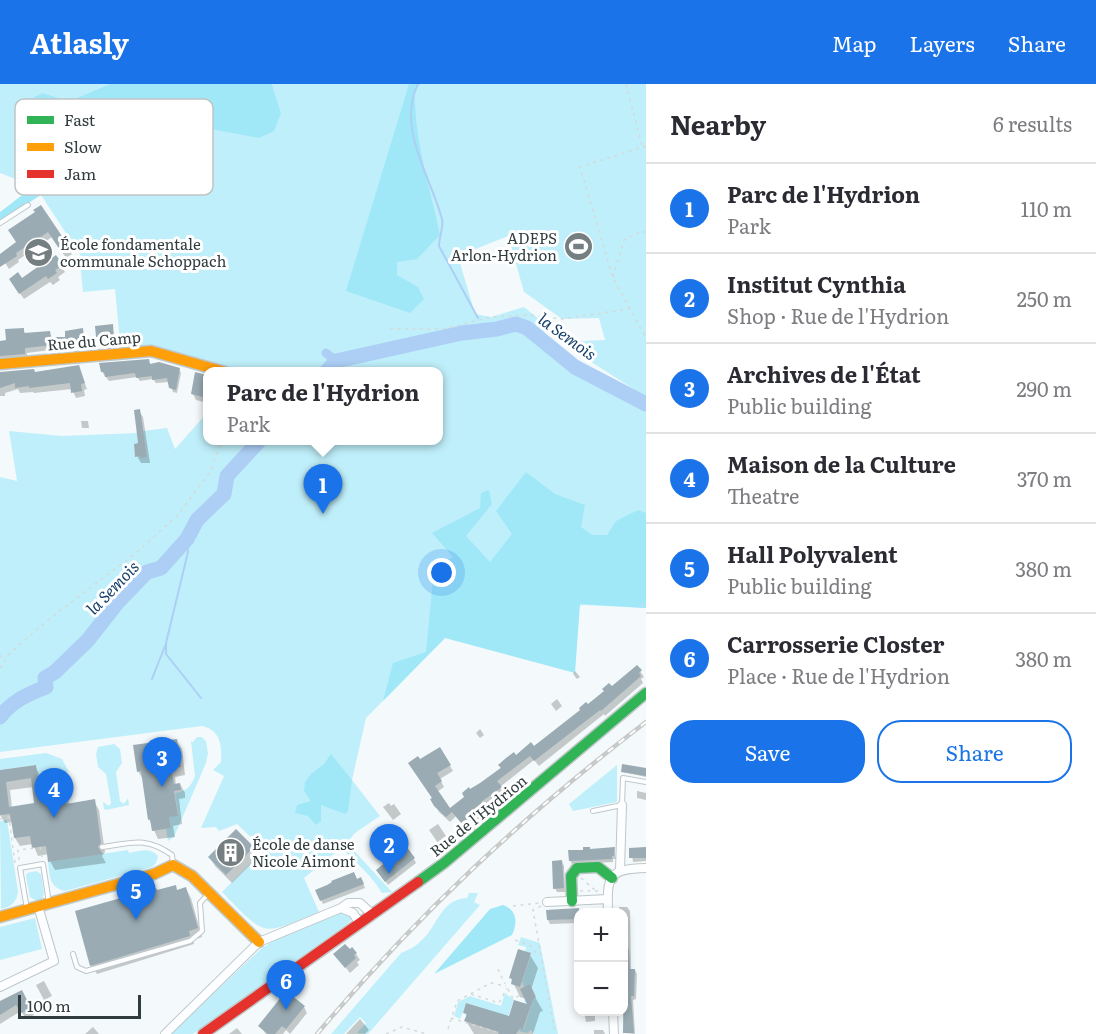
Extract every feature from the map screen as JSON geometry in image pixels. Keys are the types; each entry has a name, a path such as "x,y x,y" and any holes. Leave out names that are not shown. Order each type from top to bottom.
{"street":[{"name":"Rue du Camp","path":"0,364 151,351 162,352 209,367"},
{"name":"Rue de l'Hydrion","path":"203,1034 360,924 473,840 646,693"},
{"path":"607,908 604,897 616,874 622,805"},
{"path":"0,917 154,874 173,865 192,876 210,892 259,942"},
{"path":"572,901 570,876 577,868 598,867 616,874 646,868"},
{"path":"547,902 604,897"},
{"path":"165,1034 259,942 348,903 360,903 372,915"},
{"path":"0,987 54,961 38,906"},
{"path":"341,908 353,913 360,924"},
{"path":"613,1016 614,1034"}],"lane":[{"path":"0,223 28,205"},
{"path":"593,811 622,805 624,778 646,782"},
{"path":"102,847 147,842 158,845 172,855 173,865"},
{"path":"43,864 38,906 20,868 43,864"},
{"path":"73,954 77,967 86,971 190,941 202,932 200,903 210,892"}],"path":[{"path":"626,84 642,147"},
{"path":"646,146 580,167 613,278 646,338"},
{"path":"613,278 624,240 640,232 646,232"},
{"path":"390,329 443,329 491,317 520,315 562,319 630,309"},
{"path":"0,668 9,654 48,620 136,553 178,515 210,472 220,445"},
{"path":"0,655 4,662"},
{"path":"0,819 9,817 16,869 20,868 18,850 34,848"},
{"path":"40,847 43,864"},
{"path":"580,877 604,897"},
{"path":"580,877 590,877"},
{"path":"580,877 578,878 579,891 601,891 600,884"},
{"path":"513,906 547,902"},
{"path":"547,902 533,910 555,1034"},
{"path":"515,940 531,946 540,959"},
{"path":"498,969 513,999 520,995"},
{"path":"448,1029 457,1000 493,982 507,987"},
{"path":"470,994 499,1003 507,987"},
{"path":"451,1018 496,1032"},
{"path":"386,1034 402,1027 427,1034"},
{"path":"483,1034 489,1030"}],"shaded area":[{"path":"0,84 110,84 74,99 62,99 43,93 56,99 15,99 15,179 0,173"},
{"path":"110,84 272,84 281,113 274,131 259,138 213,129 213,99 74,99"},
{"path":"272,84 418,84 417,86 422,84 646,84 646,397 560,342 605,340 599,318 562,319 524,292 508,236 458,256 475,314 491,317 524,307 544,323 545,338 567,357 646,402 646,608 584,605 556,609 445,638 366,718 352,780 380,816 355,833 347,843 392,892 382,893 341,848 304,878 319,912 274,928 257,925 248,918 222,892 264,850 237,824 219,831 216,827 201,828 224,776 213,770 221,762 221,749 216,734 208,728 202,726 0,752 0,477 17,481 9,431 62,436 137,433 138,443 134,444 135,456 147,457 143,431 167,428 175,449 203,418 203,445 443,445 443,367 212,367 162,352 121,353 115,289 83,292 80,262 83,259 41,195 213,195 213,127 281,113"},
{"path":"409,84 422,84 415,87 417,124 440,235 417,259 397,262 397,275 418,287 424,299 410,313 346,291"},
{"path":"43,93 62,99 34,99 34,97"},
{"path":"22,195 41,195 0,221 0,212"},
{"path":"526,472 555,494 585,505 581,527 592,535 607,535 616,521 638,510 646,513 646,608 580,604 575,673 445,638 383,701 393,663 426,652 434,568 453,557 432,533 480,508 481,493 489,490 492,504 466,536 490,562 512,534 496,511"},
{"path":"197,737 202,737 206,741 208,753 206,763 174,837 168,841 166,829 171,828 169,817 178,815 175,793 188,788 195,776 191,741 193,742"},
{"path":"114,744 120,749 122,763 116,772 120,801 124,804 128,798 129,805 106,810 103,802 109,806 111,803 106,774 98,767 96,754 98,747"},
{"path":"46,753 62,759 69,772 38,777 36,765 0,770 0,759"},
{"path":"331,754 352,780 348,811 345,814 321,805 321,821 316,825 308,816 295,813 297,805 311,801 304,791 305,782"},
{"path":"617,765 617,802 573,811 569,804"},
{"path":"7,820 18,891 13,903 1,909 0,821"},
{"path":"128,850 129,853 152,851 158,856 156,863 152,867 65,891 56,887 51,881 48,862"},
{"path":"36,871 41,874 44,894 38,902 30,897 26,877 27,873"},
{"path":"469,893 478,893 474,902 480,905 368,1034 357,1033 366,1023 360,1017 344,1034 331,1034 401,953 422,940 451,903 467,898"},
{"path":"503,905 514,913 515,926 512,935 434,974 490,909"},
{"path":"343,912 351,915 351,920 347,924 193,1034 170,1034 262,948 280,937"},
{"path":"35,918 42,949 0,960 0,927"},
{"path":"521,937 540,943 558,1034 534,1034 531,1030 527,1033 519,1031 520,1028 524,1029 531,1006 524,1000 536,997 530,984 524,987 522,982 531,954 525,952 526,947 518,945"},
{"path":"505,993 514,1000 508,1017 467,1003 460,1019 454,1016 458,1002 470,996 501,1006"}],"building":[{"path":"41,205 70,248 62,253 48,232 16,253 17,256 0,267 0,254 16,242 8,230 35,212 33,210"},
{"path":"56,255 63,265 55,270 57,273 48,279 46,276 19,294 9,279 18,272 22,278 39,266 37,262 46,256 49,260"},
{"path":"113,324 114,340 96,337 95,326"},
{"path":"24,328 24,333 50,331 51,337 65,337 65,331 83,328 84,342 25,348 25,354 0,356 0,341 6,340 5,329"},
{"path":"149,359 150,364 159,362 180,368 176,390 169,388 167,378 152,380 152,376 136,378 135,373 105,377 99,363"},
{"path":"79,365 85,383 81,384 82,391 71,393 70,383 15,388 15,383 0,388 0,372 34,369 35,372"},
{"path":"195,372 203,374 203,397 191,394"},
{"path":"140,409 147,457 140,458 140,456 135,457 134,444 138,443 134,410"},
{"path":"637,665 642,670 639,673 641,676 601,711 534,761 530,756 497,781 502,787 481,802 485,807 462,824 452,812 446,817 434,806 430,799 432,798 408,763 440,747 451,765 437,773 442,781 435,786 450,808 464,797 462,793 469,787 470,789 501,768 498,765 506,758 514,752 516,755 531,742 534,746 580,710 579,708 586,702 588,704 604,691 602,689 609,683 612,686"},
{"path":"177,739 181,767 171,768 174,784 180,783 181,790 174,791 178,816 169,817 171,828 152,831 150,819 148,820 141,771 137,772 133,745"},
{"path":"622,764 646,768 646,776 621,772"},
{"path":"36,765 38,777 62,774 66,804 95,799 101,843 98,847 103,854 48,862 46,846 32,848 30,836 14,838 10,814 0,815 0,770","holes":["31,778 34,803 9,807 6,782"]},
{"name":"École de danse Nicole Aimont","path":"236,829 254,847 226,875 208,857"},
{"path":"406,846 415,858 385,882 376,870"},
{"path":"583,847 590,847 590,849 615,847 614,856 612,859 569,861 568,850 583,850"},
{"path":"646,847 646,858 629,858 629,848"},
{"path":"562,860 564,888 553,889 552,861"},
{"path":"354,872 357,879 361,877 364,884 320,901 315,890"},
{"path":"176,885 177,890 186,887 198,928 189,931 190,936 90,966 75,911 156,888 157,890"},
{"path":"574,908 574,919 547,920 546,910"},
{"path":"345,944 357,953 354,955 356,958 345,968 333,954"},
{"path":"518,949 531,953 520,987 511,984 512,979 509,978"},
{"path":"629,949 630,969 635,969 634,996 631,996 634,1033 623,1033 623,1016 628,1016"},
{"path":"530,984 536,997 533,999 523,1029 520,1028 516,1034 498,1034 499,1032 464,1021 467,1014 463,1013 466,1003 509,1016 514,1000 527,1004 520,989"},
{"path":"22,990 31,1008 21,1013 16,1005 0,1015 0,1001"},
{"path":"286,991 305,1006 286,1029 282,1026 275,1034 268,1034 258,1026"}],"waterway":[{"path":"418,84 412,101 413,135 442,219 439,246 478,318"},
{"name":"la Semois","path":"481,324 485,330"},
{"name":"la Semois","path":"331,367 336,361 462,333 497,329 516,324 527,328 575,367 646,404"},
{"path":"326,353 336,361"},
{"name":"la Semois","path":"0,717 21,699 46,687 45,678 55,672 88,640 117,603 147,572 161,568 187,539 197,520 224,494 227,476 255,445"},
{"path":"187,539 188,552 166,643 166,654 201,698"},
{"path":"152,679 165,646"}],"railway":[{"path":"317,1034 393,948 473,869 557,794 646,722"}],"traffic: fast":[{"path":"418,882 444,863 646,693"},
{"path":"572,901 571,876 577,868 598,867 612,878"}],"traffic: slow":[{"path":"0,364 151,351 207,367"},
{"path":"0,917 154,874 173,865 192,876 259,942"}],"traffic: jam":[{"path":"203,1034 418,882"}],"place":[{"name":"ADEPS Arlon-Hydrion","path":"578,246"},
{"name":"École fondamentale communale Schoppach","path":"39,252"},
{"name":"Parc de l'Hydrion","path":"323,514"},
{"name":"Archives de l'État","path":"162,787"},
{"name":"Maison de la Culture","path":"54,818"},
{"name":"École de danse Nicole Aimont","path":"231,852"},
{"name":"Institut Cynthia","path":"389,874"},
{"name":"Hall Polyvalent","path":"136,920"},
{"name":"Carrosserie Closter","path":"286,1010"}]}
